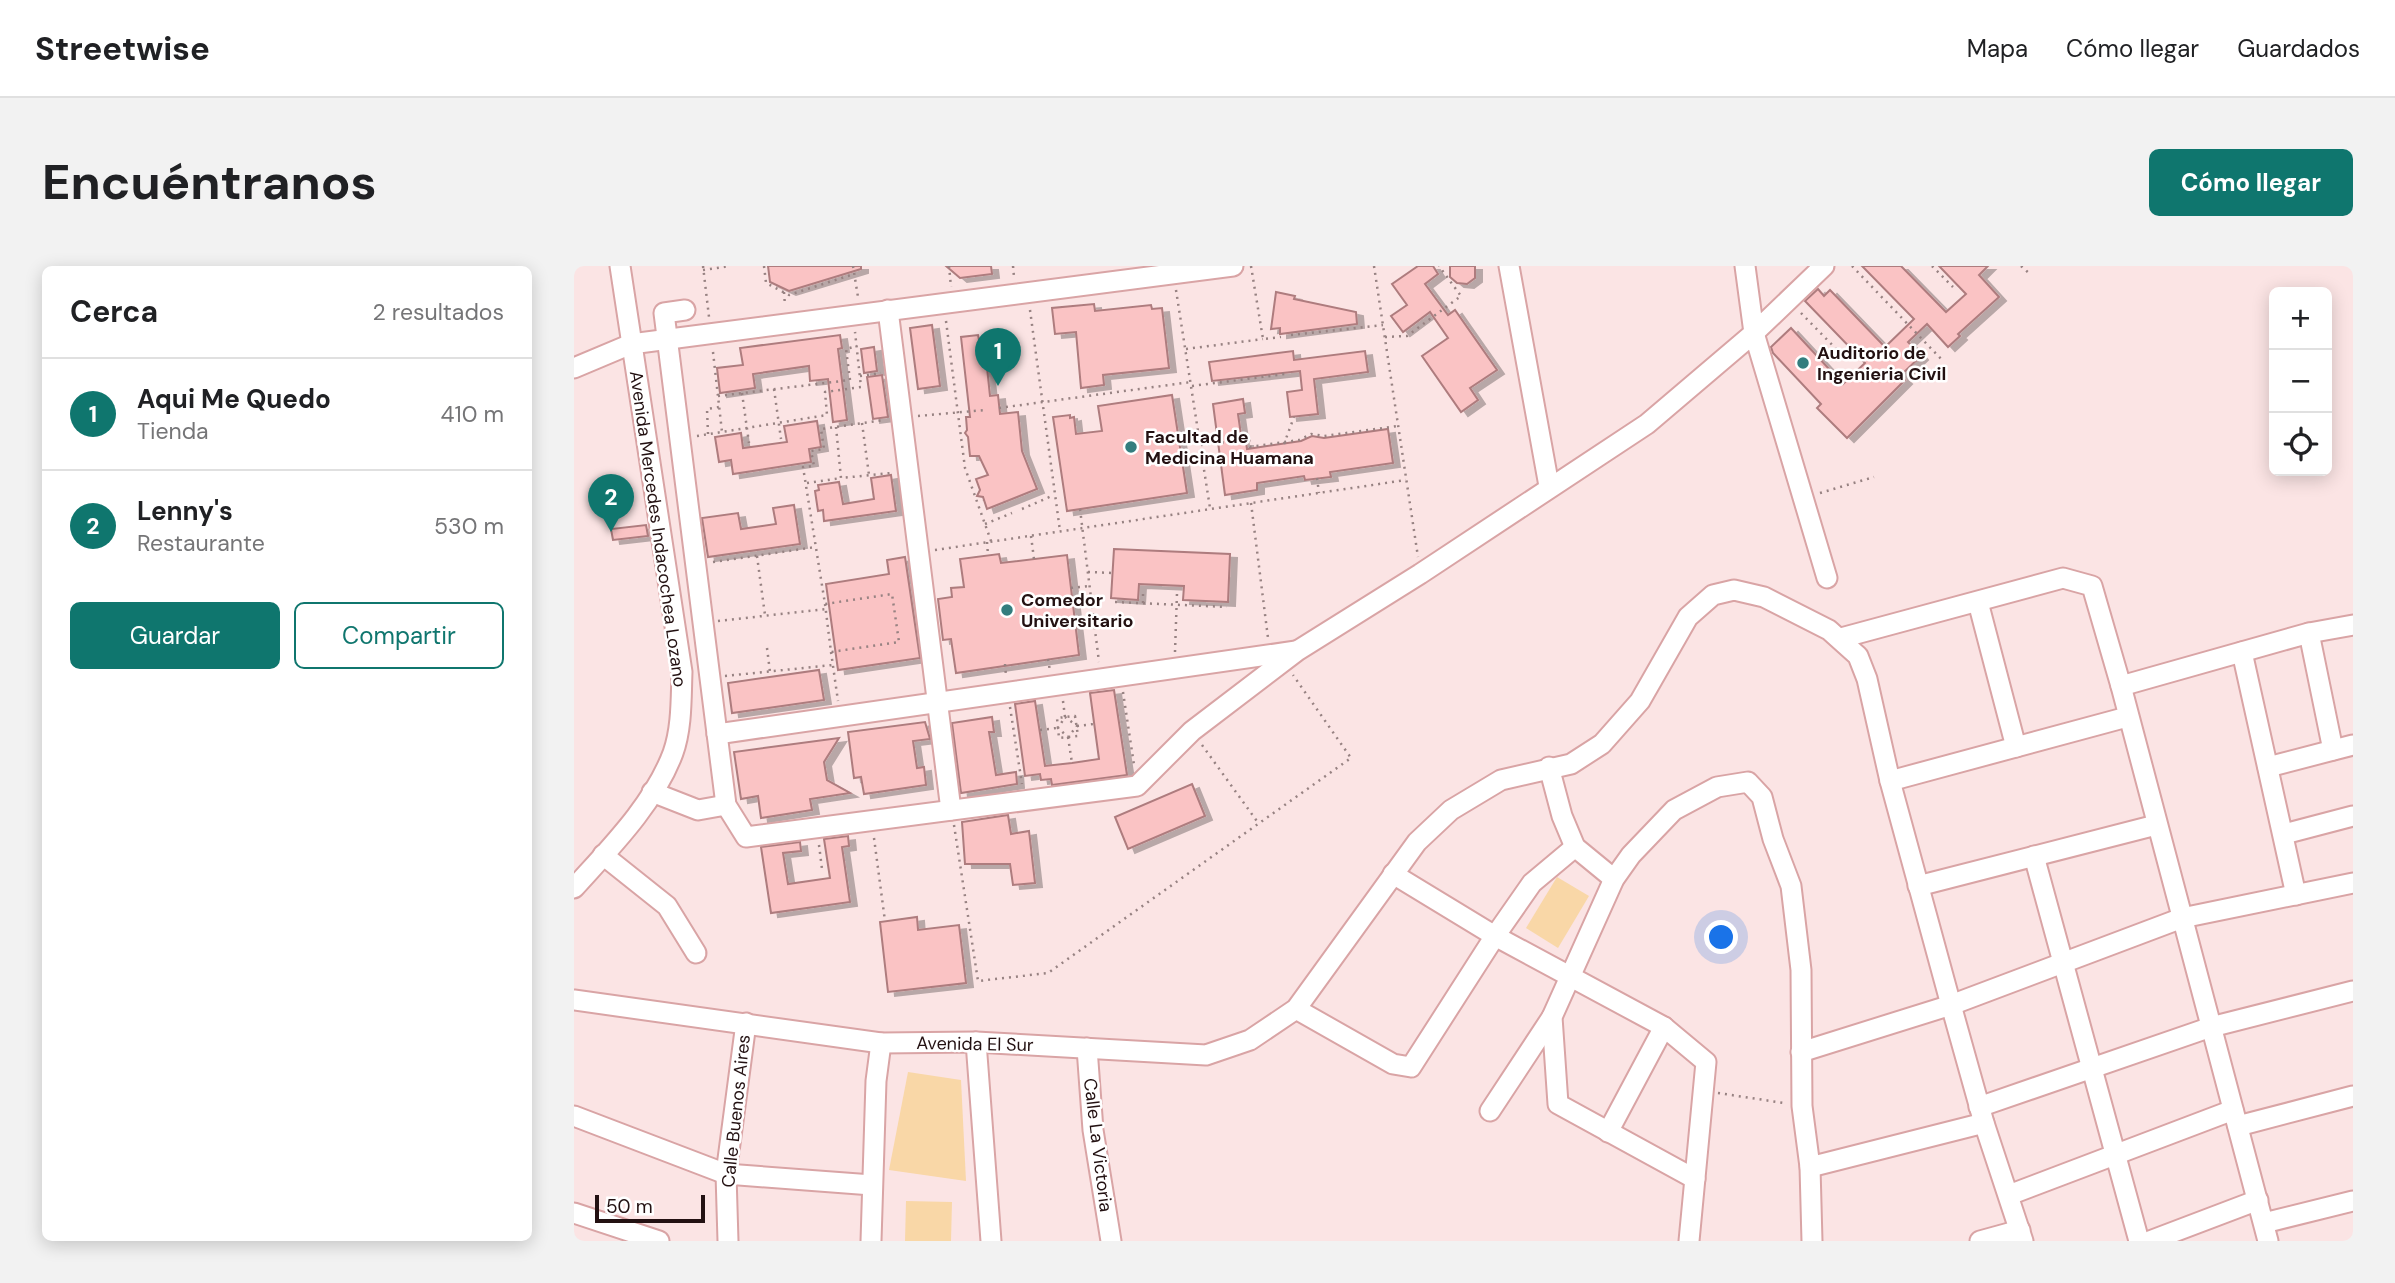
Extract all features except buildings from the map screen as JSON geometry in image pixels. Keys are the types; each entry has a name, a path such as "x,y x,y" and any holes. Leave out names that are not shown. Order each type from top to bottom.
{"street":[{"name":"Avenida Mercedes Indacochea Lozano","path":"575,885 603,855 652,792 674,752 681,714 682,672 620,266"},
{"path":"574,368 631,344 1233,266"},
{"path":"1509,266 1549,486"},
{"path":"1745,266 1754,333 1827,578"},
{"path":"685,310 664,313 667,339 726,805 746,837 1137,786 1192,730 1284,656 1420,574 1549,486 1647,424 1754,333 1824,266"},
{"path":"888,310 951,810"},
{"path":"1841,638 2063,578 2092,586 2266,1232 2353,1201"},
{"path":"1575,847 1532,883 1494,936 1411,1067 1393,1064 1296,1009 1417,842 1451,810 1501,780 1571,764 1602,744 1640,701 1688,617 1713,595 1734,590 1764,597 1841,638 1858,656 1867,679 1890,781 1981,1115 2021,1236 1980,1241"},
{"path":"1978,602 2016,747"},
{"path":"2121,686 2309,633 2353,625"},
{"path":"2309,633 2333,750"},
{"path":"2242,652 2296,895"},
{"path":"717,734 1111,676 1284,656"},
{"path":"1890,781 2127,717"},
{"path":"2268,767 2353,745"},
{"path":"1549,767 1562,816 1575,847 1614,879"},
{"path":"1490,1111 1552,1017 1614,879 1631,855 1674,810 1717,787 1739,782 1753,786 1762,797 1773,839 1791,886 1801,970 1802,1105 1810,1167 1812,1241"},
{"path":"652,792 698,810 726,805"},
{"path":"2284,834 2353,816"},
{"path":"1918,886 2156,825"},
{"path":"603,855 667,906 696,953"},
{"path":"2034,856 2066,964 2138,1241"},
{"path":"1393,874 1494,936 1664,1027 1706,1062 1689,1241"},
{"path":"1801,1052 1951,1005 2066,964 2182,918 2353,883"},
{"path":"1810,1167 1981,1115 2091,1068 2211,1027 2353,991"},
{"name":"Avenida El Sur","path":"574,1000 881,1043 976,1042 1206,1055 1250,1040 1296,1009"},
{"path":"1552,1017 1558,1104 1695,1179"},
{"name":"Calle Buenos Aires","path":"728,1241 726,1174 746,1023"},
{"path":"1608,1132 1664,1027"},
{"path":"976,1042 990,1241"},
{"path":"871,1241 876,1081 881,1043"},
{"name":"Calle La Victoria","path":"1087,1048 1093,1130 1111,1241"},
{"path":"2009,1195 2117,1156 2236,1118 2353,1096"},
{"path":"574,1116 726,1174 872,1185"},
{"path":"2150,1241 2258,1200"},
{"path":"574,1213 659,1241"}],"path":[{"path":"703,270 730,266"},
{"path":"764,266 766,283 789,295 855,274"},
{"path":"853,266 861,314"},
{"path":"1251,266 1263,339"},
{"path":"1374,266 1420,574"},
{"path":"1385,337 1407,336 1461,296 1439,266"},
{"path":"1852,266 1944,362"},
{"path":"1932,266 1953,287"},
{"path":"2021,266 2031,275"},
{"path":"1174,274 1210,509"},
{"path":"1027,293 1060,531"},
{"path":"1789,300 1846,359"},
{"path":"944,303 965,468 985,524 989,555"},
{"path":"1291,335 1383,325"},
{"path":"1185,349 1281,337"},
{"path":"680,438 827,415 825,392 861,387 857,346 846,349 850,380 718,396"},
{"path":"999,408 1285,374"},
{"path":"774,389 781,439"},
{"path":"743,393 749,443"},
{"path":"708,434 707,409 719,407"},
{"path":"841,716 803,467 814,466 811,451 824,449 821,429 985,410"},
{"path":"1285,443 1294,417"},
{"path":"862,423 869,475"},
{"path":"836,426 841,478"},
{"path":"1201,445 1249,439 1250,447 1285,443 1311,434 1324,436 1398,426"},
{"path":"806,484 908,471"},
{"path":"1804,498 1874,477"},
{"path":"1317,478 1320,493"},
{"path":"918,552 1406,480"},
{"path":"1022,509 1055,495"},
{"path":"951,810 978,981 1048,973 1351,758 1284,656 1251,503"},
{"path":"1080,509 1093,617 1111,676 1137,786"},
{"path":"985,524 1012,513"},
{"path":"1031,536 1034,559"},
{"path":"696,565 816,547"},
{"path":"757,556 765,616"},
{"path":"1088,572 1113,573"},
{"path":"1071,588 1089,586"},
{"path":"1143,592 1143,603"},
{"path":"1174,668 1177,593"},
{"path":"825,604 892,594 900,642 831,652"},
{"path":"1115,602 1227,607"},
{"path":"703,623 826,609"},
{"path":"1075,621 1093,617"},
{"path":"767,648 770,672"},
{"path":"1005,664 1024,801"},
{"path":"710,678 833,665"},
{"path":"1058,728 1065,717 1062,695"},
{"path":"1075,716 1078,736 1059,738 1057,718 1065,717 1075,716"},
{"path":"1065,717 1077,726 1094,724"},
{"path":"1068,737 1077,726"},
{"path":"1040,730 1058,728 1068,737 1072,763"},
{"path":"1192,730 1259,824"},
{"path":"871,820 885,921"},
{"path":"817,828 822,869"},
{"path":"1704,1091 1802,1105"}],"shaded area":[{"path":"1557,877 1589,896 1558,948 1526,928"},
{"path":"908,1072 961,1080 966,1181 889,1170"},
{"path":"906,1201 952,1202 951,1241 905,1241"}],"place":[{"name":"Auditorio de Ingenieria Civil","path":"1803,363"},
{"name":"Aqui Me Quedo","path":"998,386"},
{"name":"Facultad de Medicina Huamana","path":"1131,447"},
{"name":"Lenny's","path":"611,532"},
{"name":"Comedor Universitario","path":"1007,610"}]}
